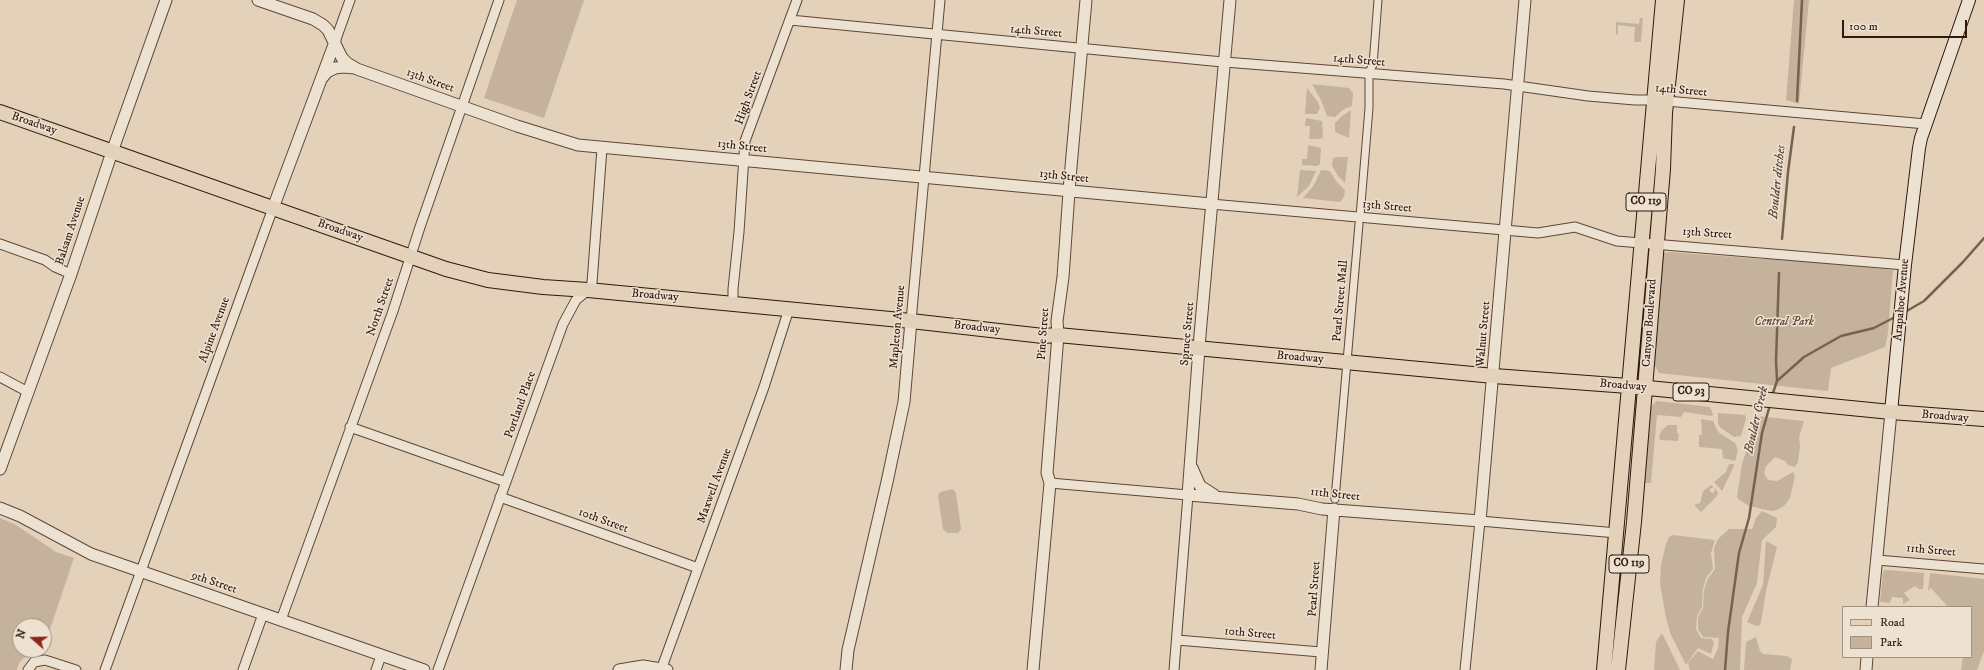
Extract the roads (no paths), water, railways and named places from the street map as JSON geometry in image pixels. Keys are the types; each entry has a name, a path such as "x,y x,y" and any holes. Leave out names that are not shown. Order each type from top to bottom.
{"main road":[{"name":"Canyon Boulevard","path":"1618,670 1633,526 1663,169 1660,100 1663,0"},
{"name":"Canyon Boulevard","path":"1604,670 1617,533 1628,386 1642,243 1660,100 1677,0"},
{"name":"Arapahoe Avenue","path":"1891,412 1916,164 1921,138 1969,0"},
{"name":"Broadway","path":"0,112 410,256 488,280 542,287 588,290 911,321 1040,336 1058,335 1494,376 1628,386 1983,420"}],"street":[{"name":"Balsam Avenue","path":"0,469 71,274 112,152 166,0"},
{"name":"13th Street","path":"258,0 320,23 328,30 344,60 357,69 553,138 578,145 1505,231 1546,233 1575,227 1609,240 1905,265"},
{"name":"Alpine Avenue","path":"106,670 350,0"},
{"name":"North Street","path":"281,620 393,311 410,256 499,0"},
{"name":"High Street","path":"733,304 745,161 745,141 797,0"},
{"name":"Mapleton Avenue","path":"846,670 848,650 904,402 940,0"},
{"name":"Pine Street","path":"1033,670 1050,483 1047,473 1058,335 1057,321 1086,0"},
{"name":"Spruce Street","path":"1174,670 1200,348 1216,205 1230,0"},
{"path":"1370,70 1373,65 1378,0"},
{"name":"Walnut Street","path":"1465,670 1494,376 1525,0"},
{"name":"14th Street","path":"790,20 937,36 1517,86 1581,96 1635,100 1660,100 1926,124"},
{"path":"320,82 327,72 335,68 344,67 357,69"},
{"path":"1360,216 1369,108 1369,78"},
{"path":"588,290 593,274 602,148"},
{"name":"Pearl Street Mall","path":"1334,504 1359,224"},
{"path":"0,244 45,260 57,268 71,274"},
{"name":"Portland Place","path":"438,670 563,324 576,300 588,290"},
{"name":"Maxwell Avenue","path":"663,669 764,387 789,309"},
{"path":"0,377 28,392"},
{"name":"Arapahoe Avenue","path":"1872,606 1891,412"},
{"path":"350,427 506,482"},
{"path":"1190,464 1200,486 1211,494 1224,498"},
{"name":"11th Street","path":"1050,483 1298,504 1334,504 1460,520 1617,533"},
{"path":"1460,520 1472,515 1478,510 1483,496"},
{"name":"10th Street","path":"500,497 698,568"},
{"name":"Pearl Street","path":"1320,670 1334,504"},
{"name":"9th Street","path":"0,508 20,516 85,551 141,572 424,670"},
{"name":"11th Street","path":"1876,560 1984,569"},
{"path":"243,670 264,614"},
{"name":"10th Street","path":"1177,640 1321,652"},
{"name":"Mapleton Avenue","path":"838,670 848,650"},
{"path":"376,670 381,656"},
{"path":"1866,670 1867,658"},
{"path":"28,670 34,662 45,660 76,670"},
{"path":"619,670 643,666 663,669"}],"waterway":[{"name":"Boulder ditches","path":"1797,101 1802,0"},
{"name":"Boulder ditches","path":"1782,239 1794,127"},
{"name":"Boulder Creek","path":"1905,312 1924,301 1963,262 1984,238"},
{"name":"Boulder ditches","path":"1777,380 1776,361 1779,273"},
{"name":"Boulder Creek","path":"1772,396 1777,381 1804,357 1841,336 1874,328 1895,317"},
{"name":"Boulder Creek","path":"1725,670 1728,632 1739,553 1749,518 1762,433 1770,405"}],"park label":[{"name":"Central Park","path":"1784,323"}]}
